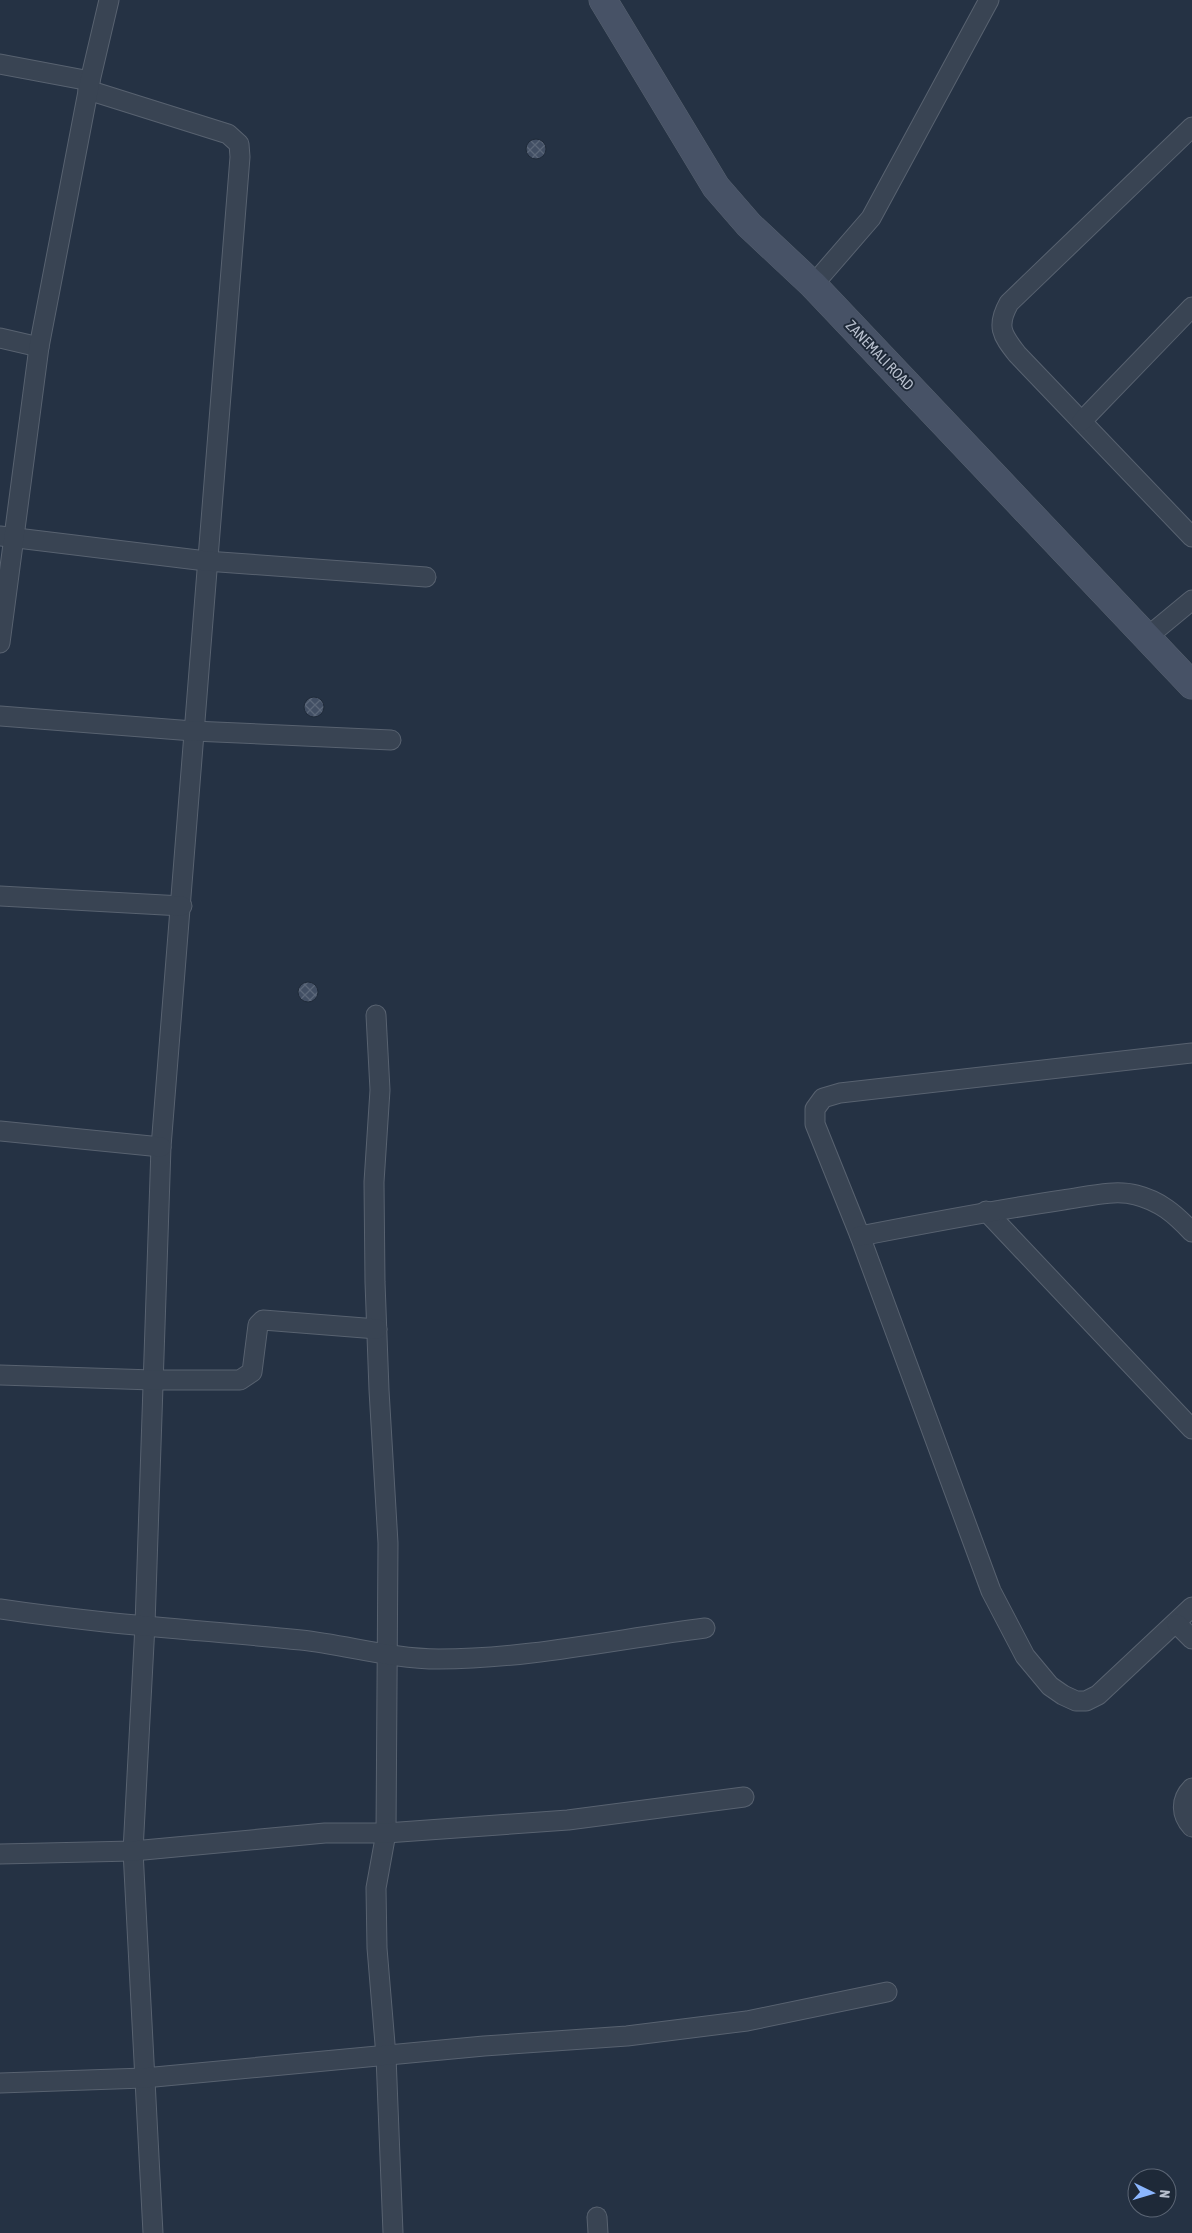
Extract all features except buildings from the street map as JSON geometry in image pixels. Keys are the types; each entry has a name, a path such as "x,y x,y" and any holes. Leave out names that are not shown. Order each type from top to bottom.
{"street":[{"path":"0,643 7,537 39,347 89,86 109,0"},
{"name":"ZANEMALI ROAD","path":"602,0 716,187 749,224 813,285 1192,685"},
{"path":"813,285 871,218 989,0"},
{"path":"0,64 89,86 228,134 239,144 240,172 206,561 182,906 161,1147 145,1625 133,1851 153,2233"},
{"path":"1192,127 1009,303 1002,316 1001,330 1007,341 1192,537"},
{"path":"1082,421 1192,307"},
{"path":"0,338 39,347"},
{"path":"7,537 206,561 426,577"},
{"path":"1146,638 1192,600"},
{"path":"0,716 193,731 391,740"},
{"path":"0,896 182,906"},
{"path":"376,1014 380,1090 374,1182 377,1329 388,1543 384,1749 386,1833 376,1888 377,1948 386,2056 393,2233"},
{"path":"1192,1054 840,1093 823,1098 815,1109 815,1124 860,1236 990,1591 1025,1656 1050,1686 1063,1696 1086,1701 1098,1695 1177,1624 1192,1608"},
{"path":"0,1131 161,1147"},
{"path":"860,1236 986,1211 1105,1194 1133,1194 1155,1201 1172,1212 1192,1232"},
{"path":"986,1211 1192,1428"},
{"path":"0,1374 229,1381 246,1377 252,1372 258,1325 263,1320 377,1329"},
{"path":"0,1610 49,1617 328,1643 387,1655 437,1659 477,1658 575,1647 705,1628"},
{"path":"1177,1624 1192,1639"},
{"path":"1192,1788 1188,1792 1183,1808 1184,1818 1192,1827"},
{"path":"0,1854 133,1851 325,1833 386,1833 568,1820 744,1797"},
{"path":"0,2082 144,2078 484,2046 626,2036 747,2021 887,1992"}]}
